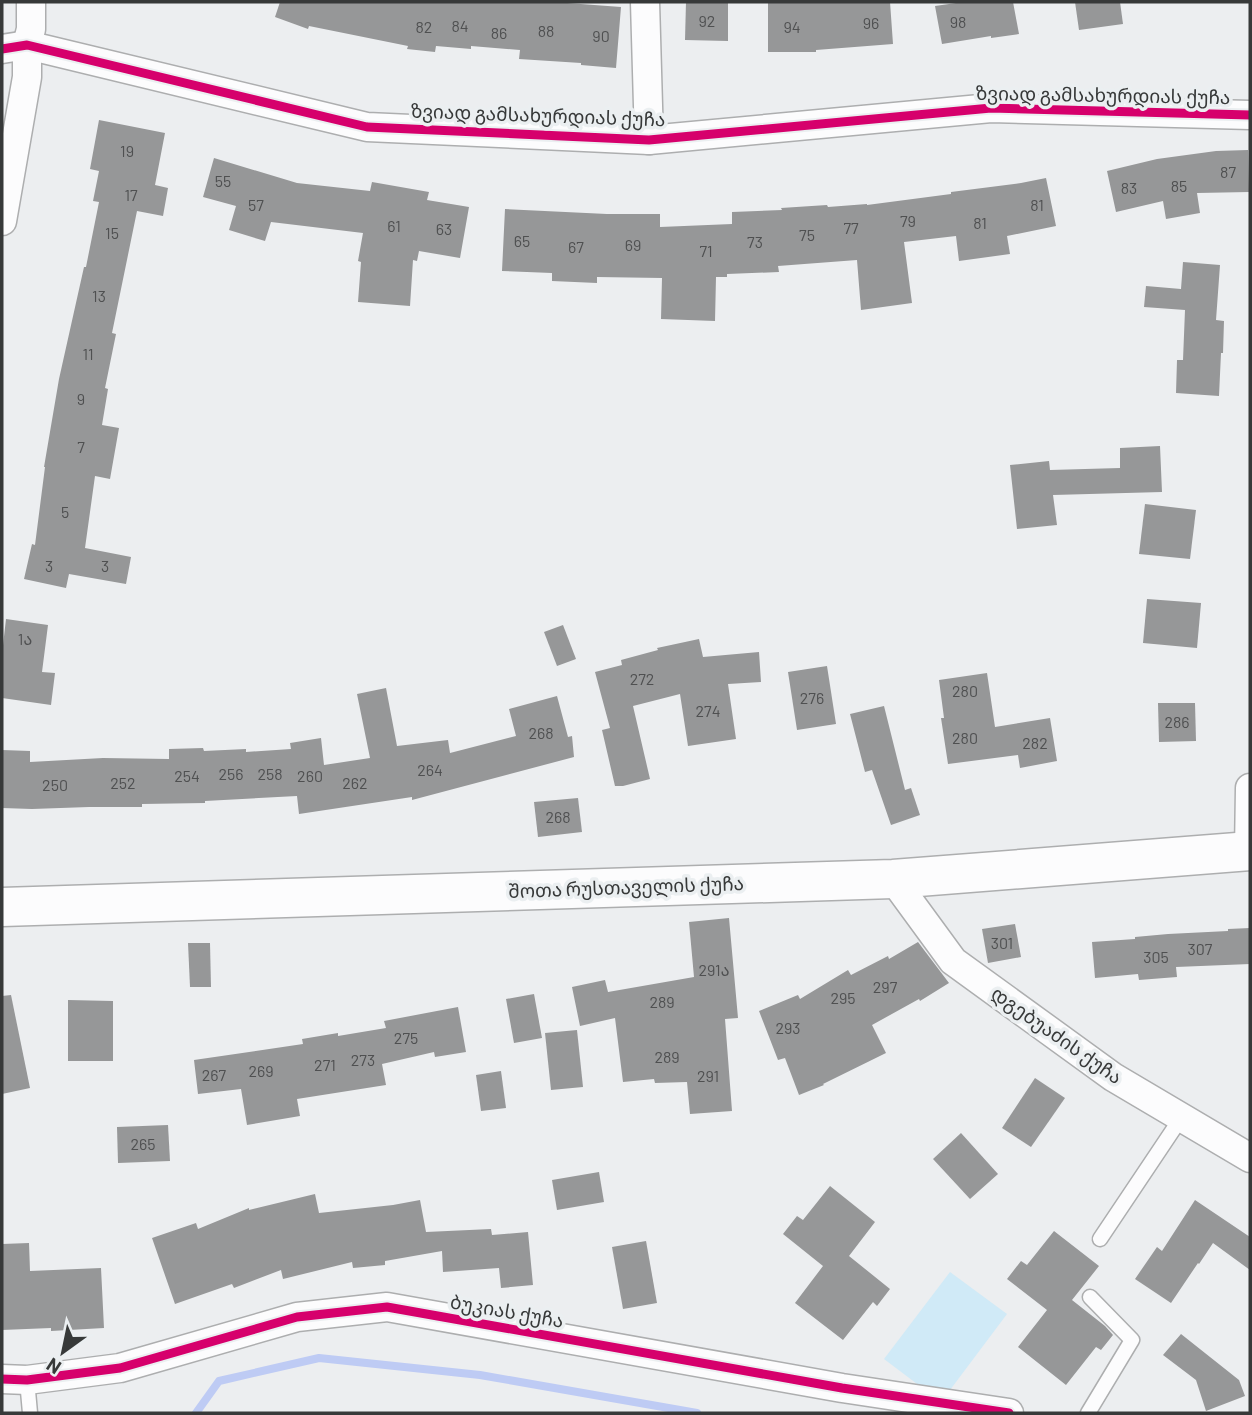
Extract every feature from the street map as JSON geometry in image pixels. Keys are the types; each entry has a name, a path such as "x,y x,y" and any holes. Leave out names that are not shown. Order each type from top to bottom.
{"main road":[{"name":"შოთა რუსთაველის ქუჩა","path":"2,908 892,879 1249,851"}],"street":[{"path":"2,221 27,77 14,47 31,29 31,2"},
{"path":"645,2 649,140"},
{"name":"ზვიად გამსახურდიას ქუჩა","path":"14,47 367,127 649,140 991,108 1250,115"},
{"path":"1249,851 1250,788"},
{"name":"დგებუაძის ქუჩა","path":"892,879 953,961 1113,1077 1250,1158"},
{"name":"ბუკიას ქუჩა","path":"14,1380 120,1368 296,1317 387,1307 842,1388 1009,1413"}],"lane":[{"path":"1100,1239 1181,1118"},
{"path":"1087,1413 1132,1340 1090,1297"},
{"path":"14,1380 30,1413"}],"shaded area":[{"path":"950,1272 1007,1314 941,1402 884,1359"}],"building":[{"path":"280,2 554,2 621,7 616,68 519,59 520,50 471,46 471,49 436,46 435,52 407,49 408,46 309,26 308,29 275,17"},
{"path":"686,2 728,2 728,41 685,40"},
{"path":"768,2 890,2 893,44 816,52 768,52"},
{"path":"963,2 1013,2 1019,34 942,44 935,6"},
{"path":"1075,2 1120,2 1123,24 1079,30"},
{"path":"99,120 165,133 155,185 168,188 163,216 137,211 112,333 116,334 105,388 108,389 102,425 119,428 110,479 95,476 85,548 131,557 126,584 69,574 66,588 24,579 32,544 35,545 44,467 59,379 99,202 93,201 99,171 90,169"},
{"path":"1248,150 1249,192 1197,193 1200,213 1166,219 1163,201 1116,212 1107,171 1157,159 1216,151"},
{"path":"214,158 297,183 370,191 372,182 429,192 427,200 469,207 460,258 419,251 417,261 413,260 410,306 358,302 361,262 358,261 363,233 271,222 265,241 229,230 236,206 203,197"},
{"path":"1046,178 1056,226 1007,236 1010,254 959,261 956,236 904,242 912,303 861,310 857,260 778,266 779,272 727,274 727,277 716,277 715,321 661,319 662,278 597,277 597,283 552,281 552,273 502,271 505,209 660,214 660,227 732,224 732,212 867,205"},
{"path":"1183,262 1220,265 1216,320 1224,321 1219,396 1176,393 1177,360 1183,360 1185,310 1144,307 1146,286 1181,289"},
{"path":"1160,446 1162,492 1053,495 1057,525 1017,529 1010,465 1049,461 1050,470 1120,468 1120,448"},
{"path":"1145,504 1196,510 1190,559 1139,554"},
{"path":"1147,599 1201,603 1197,648 1143,643"},
{"path":"6,619 48,625 42,672 55,673 51,705 2,698 2,654"},
{"path":"563,625 576,659 557,666 544,632"},
{"path":"699,639 703,657 759,652 761,682 728,684 736,739 688,746 680,694 633,706 650,779 615,786 602,730 610,728 595,672 622,665 621,660 658,650 657,648"},
{"path":"827,666 836,724 797,730 788,672"},
{"path":"987,673 995,727 1050,718 1057,761 1020,768 1018,755 948,764 939,680"},
{"path":"386,688 397,746 448,740 450,753 516,736 509,709 557,696 568,737 572,736 574,757 412,800 412,797 299,814 297,796 205,803 142,804 142,807 2,808 2,750 30,751 30,762 103,758 169,759 169,749 246,749 246,752 291,749 290,743 321,738 324,765 370,758 357,694"},
{"path":"1158,703 1195,703 1196,741 1159,742"},
{"path":"884,706 905,790 911,788 920,815 891,825 872,770 865,772 850,714"},
{"path":"578,798 582,832 538,837 534,802"},
{"path":"729,918 738,1018 725,1019 732,1111 690,1114 687,1082 655,1083 654,1079 623,1082 615,1018 580,1026 572,987 605,980 608,992 694,977 689,922"},
{"path":"1015,924 1021,957 988,963 982,929"},
{"path":"1250,928 1250,964 1176,967 1177,977 1139,980 1138,974 1095,978 1092,942"},
{"path":"918,942 949,983 872,1025 886,1053 799,1095 785,1058 778,1060 759,1011 798,995 800,999 848,970 851,975 888,956 889,959"},
{"path":"188,943 210,943 211,987 190,987"},
{"path":"534,994 542,1038 514,1043 506,999"},
{"path":"11,995 30,1088 2,1094 2,996"},
{"path":"68,1000 113,1001 113,1061 68,1061"},
{"path":"458,1007 466,1052 435,1057 434,1052 382,1064 386,1085 297,1099 300,1116 247,1125 241,1089 198,1094 194,1060 303,1044 302,1039 338,1033 338,1036 386,1028 384,1021"},
{"path":"577,1030 583,1087 551,1090 545,1033"},
{"path":"501,1071 506,1108 481,1111 476,1075"},
{"path":"1035,1078 1065,1098 1031,1147 1002,1128"},
{"path":"168,1125 170,1161 118,1163 117,1127"},
{"path":"961,1133 998,1174 970,1199 933,1159"},
{"path":"599,1172 604,1202 557,1210 552,1180"},
{"path":"830,1186 875,1222 849,1256 890,1289 877,1306 873,1302 843,1340 795,1303 823,1266 783,1234 797,1216 803,1220"},
{"path":"315,1194 319,1213 420,1200 426,1232 491,1229 492,1235 528,1232 533,1285 501,1288 499,1268 443,1272 442,1251 385,1261 385,1265 353,1268 352,1262 283,1279 281,1270 234,1288 232,1284 175,1304 152,1238 196,1223 198,1229 249,1208"},
{"path":"1195,1200 1250,1237 1250,1270 1213,1243 1171,1303 1135,1279 1157,1247 1162,1251"},
{"path":"1054,1231 1099,1266 1072,1300 1113,1335 1101,1350 1096,1347 1066,1385 1018,1347 1047,1310 1007,1279 1021,1261 1027,1265"},
{"path":"646,1241 657,1303 623,1309 612,1247"},
{"path":"29,1243 30,1271 101,1268 104,1328 2,1330 2,1244"},
{"path":"1181,1334 1239,1380 1245,1396 1206,1411 1196,1380 1163,1355"}],"waterway":[{"path":"196,1413 219,1381 319,1358 480,1375 697,1413"}],"cycle path":[{"path":"2,49 27,45 367,127 649,140 991,108 1250,115"},
{"path":"2,1379 27,1380 120,1368 297,1317 387,1307 842,1388 1009,1413"}]}
